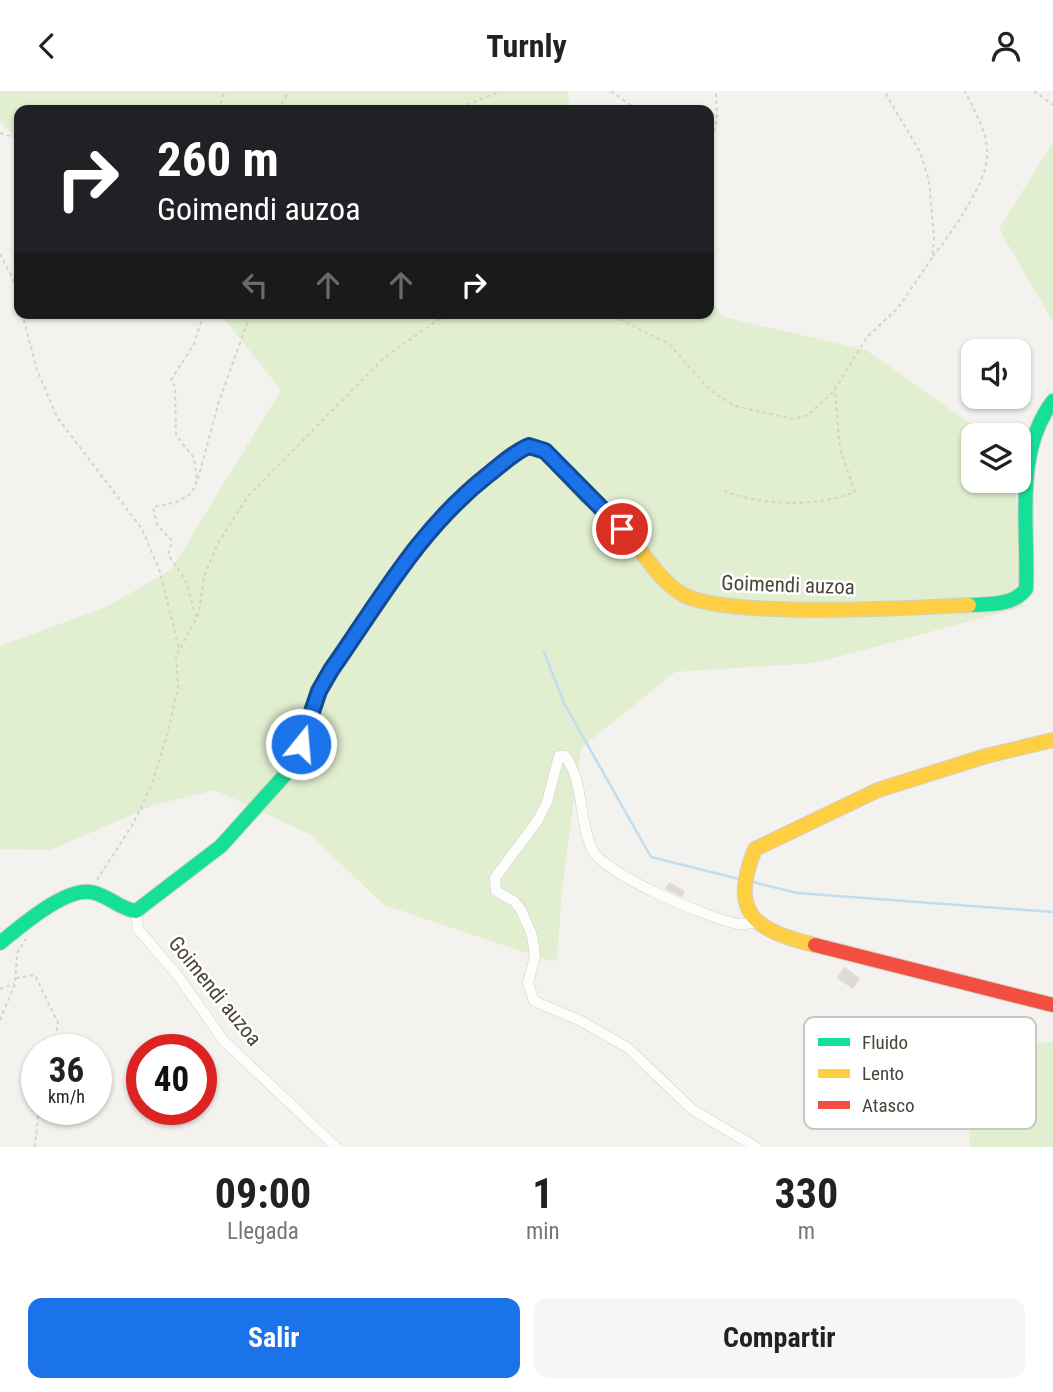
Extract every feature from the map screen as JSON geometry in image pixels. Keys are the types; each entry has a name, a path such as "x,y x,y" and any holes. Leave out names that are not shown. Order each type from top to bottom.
{"street":[{"name":"Goimendi auzoa","path":"336,1147 224,1041 178,976 138,929 136,911 221,846 292,767 319,691 413,550 454,503 523,449 534,447 545,451 586,496 633,538 661,577 682,594 702,601 758,607 841,608 993,604 1015,600 1026,589 1031,447 1044,409 1053,401"},
{"path":"755,923 744,902 743,882 755,849 878,790 986,756 1053,740"},
{"path":"756,1147 693,1110 628,1048 581,1021 534,1001 528,983 535,956 532,935 514,901 496,891 495,877 538,820 547,802 559,756 565,756 578,785 590,844 608,869 702,911 740,924 755,923 782,937 1053,1005"},
{"path":"0,943 23,924 80,892 91,892 128,910 136,911"}],"path":[{"path":"466,105 501,91"},
{"path":"611,91 630,105"},
{"path":"714,131 717,119 716,91"},
{"path":"884,91 920,152 929,180 934,238 932,258"},
{"path":"619,319 669,344 712,391 735,406 793,419 808,415 835,388 867,337 898,308 973,195 987,158 984,130 965,91"},
{"path":"1034,91 1053,105"},
{"path":"0,254 14,283"},
{"path":"24,319 37,370 57,417 142,529 160,572 180,650"},
{"path":"197,481 194,458 176,435 175,387 171,380 194,344 202,319"},
{"path":"197,618 185,579 168,555 172,541 157,525 153,507 177,502 192,493 219,401 249,319"},
{"path":"91,892 133,824 151,786 171,721 178,687 176,656 197,618 209,565 231,520 249,495 385,357 439,319"},
{"path":"724,491 781,502 834,500 855,492 840,449 835,388"},
{"path":"0,1020 15,984 17,953 30,933"},
{"path":"15,979 35,975 58,1023 56,1034"},
{"path":"0,989 15,984"},
{"path":"34,1147 39,1125"}],"green space":[{"path":"0,91 568,91 569,105 14,105 14,136 0,121"},
{"path":"1053,142 1053,322 999,229"},
{"path":"714,305 723,317 866,350 970,423 961,423 961,493 1016,493 1023,607 815,663 675,672 581,748 562,890 557,960 551,961 384,905 311,835 215,790 154,805 51,850 0,849 0,646 106,607 171,570 281,390 224,319 714,319"},
{"path":"1053,1042 1053,1147 970,1147 969,1129 1036,1129 1036,1043"}],"building":[{"path":"669,882 685,891 682,897 665,889"},
{"path":"844,967 860,978 853,989 837,978"}],"waterway":[{"path":"544,652 565,705 651,857 739,879"},
{"path":"749,881 797,893 1053,912"}],"traffic: fast":[{"path":"969,605 1008,601 1021,595 1026,589 1028,467 1040,422 1053,401"},
{"path":"0,943 42,910 67,896 79,893 96,893 136,911 221,846 292,767 319,691 413,550 454,503 523,449 534,447 545,451 586,496 617,523"}],"traffic: slow":[{"path":"617,523 663,579 682,594 705,602 737,607 821,610 969,605"},
{"path":"815,945 776,933 752,916 746,904 745,889 755,849 878,790 986,756 1053,740"}],"traffic: jam":[{"path":"815,945 1053,1005"}],"route":[{"path":"301,744 319,691 331,670 413,550 454,503 513,455 529,446 545,451 586,496 622,529"}]}
